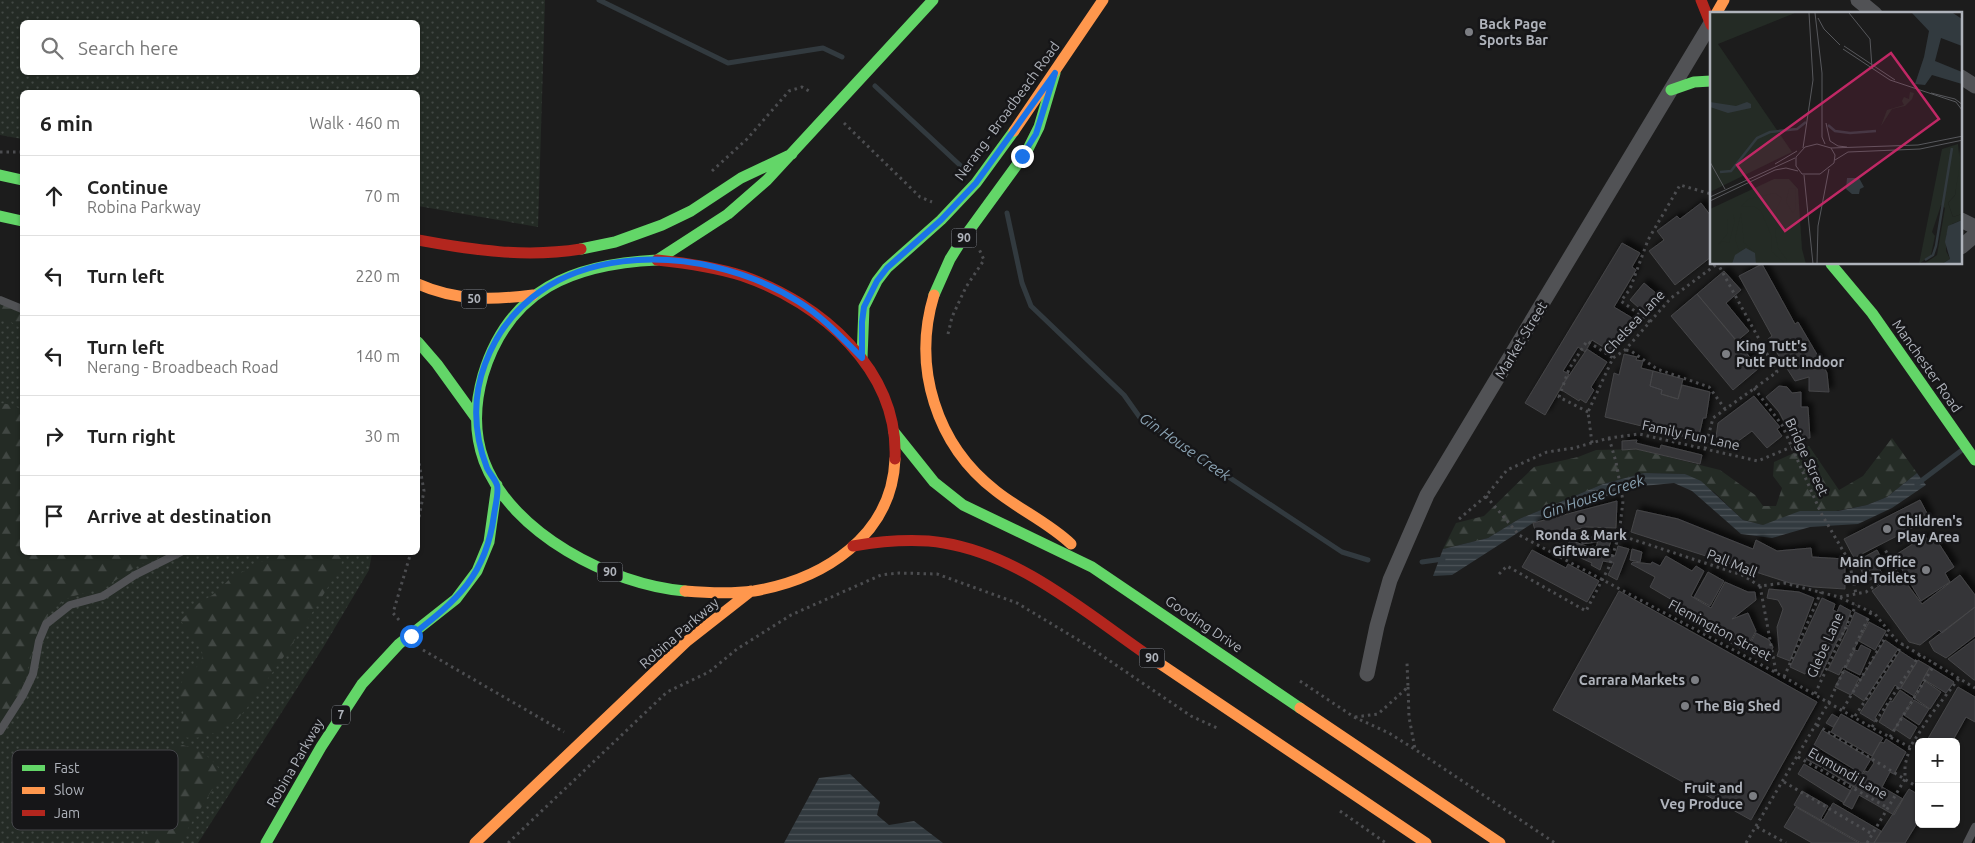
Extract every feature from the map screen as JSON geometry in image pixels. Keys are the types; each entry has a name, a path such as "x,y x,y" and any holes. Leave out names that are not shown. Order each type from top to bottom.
{"main road":[{"path":"657,260 728,214 761,186 933,0"},
{"name":"Nerang - Broadbeach Road","path":"862,358 864,307 877,281 887,268 941,220 976,183 1055,73 1103,0"},
{"path":"1701,0 1710,21"},
{"path":"1717,12 1724,0"},
{"path":"1724,0 1729,12"},
{"name":"90","path":"1055,73 1036,134 1005,182 954,253 940,278 928,315 924,358 930,397 947,437 959,454 982,481 1068,542 1092,568"},
{"path":"1671,90 1694,82 1710,81"},
{"path":"420,240 494,253 554,253 613,242 683,216 721,194 740,179 792,154"},
{"path":"0,175 20,180"},
{"path":"0,216 20,221"},
{"path":"657,260 688,263 725,270 775,289 799,302 821,318 862,358 886,399 894,432 894,474 891,491 874,525 853,546"},
{"name":"90","path":"657,260 624,261 584,270 564,277 533,295 509,320 493,345 480,382 476,418 483,456 488,471 511,503 544,534 595,566 642,584 692,592 751,591 807,577 835,561 853,546 892,540 925,540 968,548 1008,564 1061,597 1426,843"},
{"name":"Manchester Road","path":"1832,265 1872,313 1975,460"},
{"name":"Manchester Road","path":"1853,272 1872,313"},
{"name":"50","path":"420,285 437,292 472,300 533,295"},
{"path":"420,344 437,364 476,418"},
{"name":"Gooding Drive","path":"894,432 934,482 963,505 1092,568 1500,843"},
{"name":"Robina Parkway","path":"266,843 321,747 362,684 399,644 456,600 477,571 490,534 497,485"},
{"name":"Robina Parkway","path":"475,843 686,642 751,591"}],"street":[{"path":"1858,0 1873,12"},
{"name":"Market Street","path":"1367,674 1377,626 1390,580 1427,495 1710,25"},
{"path":"1962,78 1975,86"},
{"path":"1962,222 1970,237"}],"lane":[{"path":"0,300 20,308"},
{"path":"0,731 24,695 33,674 39,641 46,624 70,605 103,596 135,575 175,555"},
{"path":"1967,843 1975,827"}],"path":[{"path":"709,173 747,139 789,91 802,87 809,91"},
{"path":"842,121 920,197 932,202"},
{"path":"0,152 20,152"},
{"path":"1650,322 1621,301 1634,281 1648,240 1680,185 1710,194"},
{"path":"946,341 956,309 966,287 984,260 977,247"},
{"name":"Chelsea Lane","path":"1588,412 1612,358 1625,350 1671,298 1716,265"},
{"path":"1705,449 1713,418 1777,372 1718,265"},
{"path":"1592,443 1588,412 1559,397 1569,369 1587,341 1612,358"},
{"path":"1625,350 1631,351 1657,369 1689,378 1709,387 1725,409"},
{"name":"Bridge Street","path":"1754,388 1782,425 1821,513 1849,561 1856,594"},
{"name":"Family Fun Lane","path":"1460,519 1486,496 1507,470 1547,452 1609,438 1639,434 1758,461 1791,447"},
{"path":"1499,574 1507,566 1586,612 1604,579 1619,535 1623,501 1616,462 1609,438"},
{"path":"420,468 424,491 420,512"},
{"name":"Flemington Street","path":"1486,496 1519,534 1784,676 1910,747"},
{"name":"Pall Mall","path":"1619,535 1742,575 1760,586 1784,583 1839,597 1871,612 1903,644 1936,662 1975,688"},
{"path":"1839,597 1866,592 1896,570 1884,548"},
{"path":"393,613 410,555"},
{"path":"508,843 667,692 709,672 737,649 791,615 881,576 899,573 936,574 1017,603 1085,644 1191,716 1218,728"},
{"path":"1760,586 1776,672"},
{"path":"1784,676 1820,592"},
{"name":"Glebe Lane","path":"1815,694 1856,605"},
{"path":"1746,843 1758,827 1817,725 1871,612"},
{"path":"1843,709 1889,631"},
{"path":"1855,717 1903,644"},
{"path":"420,648 570,736"},
{"path":"1872,727 1920,653"},
{"path":"1890,737 1936,662"},
{"path":"1407,663 1409,717 1415,750"},
{"path":"1867,843 1905,779 1905,765 1910,747 1930,716 1960,678"},
{"path":"1297,679 1354,717 1388,733 1415,750 1555,843"},
{"path":"1354,717 1378,714 1408,687"},
{"path":"1817,725 1915,785"},
{"name":"Eumundi Lane","path":"1798,757 1888,808"},
{"path":"1784,782 1872,834"},
{"path":"1338,810 1386,843"},
{"path":"1758,827 1786,843"}],"green space":[{"path":"0,0 545,0 538,227 420,206 420,90 20,90 20,139 0,135"},
{"path":"0,301 20,305 20,555 372,555 369,570 324,646 198,843 0,843"},
{"path":"0,302 20,313 20,328 0,315"},
{"path":"0,403 13,405 20,409 20,555 164,555 137,566 104,588 70,597 51,610 36,635 20,694 0,723"},
{"path":"1892,438 1917,473 1887,497 1867,505 1763,525 1743,520 1714,492 1685,474 1644,473 1603,484 1519,519 1488,538 1443,549 1456,523 1484,516 1534,467 1578,457 1596,450 1636,449 1720,470 1755,495 1763,506 1776,506 1782,488 1773,476 1774,462 1809,446 1839,490 1863,476"},
{"path":"274,555 343,555 341,566 312,613 283,658 241,715 232,723 210,735 193,738 178,735 183,714 180,696 181,684 186,676 201,663 202,654 202,648 199,643 184,627 181,620 231,578"},
{"path":"183,745 206,755 215,763 222,774 179,843 144,843 146,830 178,830 178,750 167,750 173,746"}],"water":[{"path":"1644,473 1685,474 1701,481 1743,520 1763,525 1800,511 1838,511 1867,505 1887,497 1917,473 1926,485 1892,508 1858,524 1810,527 1772,538 1741,534 1692,491 1674,483 1643,486 1575,505 1533,523 1452,575 1433,576 1443,549 1488,538 1519,519 1603,484"},
{"path":"850,774 880,802 877,815 889,825 914,821 943,843 784,843 819,778"}],"building":[{"path":"1701,203 1710,215 1710,258 1675,285 1649,251 1664,240 1657,231 1677,216 1680,219"},
{"path":"1622,243 1640,253 1632,267 1636,270 1614,307 1634,319 1613,353 1592,340 1585,352 1578,347 1563,371 1569,374 1545,415 1525,403"},
{"path":"1763,265 1795,324 1798,322 1822,363 1827,373 1829,392 1809,391 1809,377 1795,381 1768,339 1772,336 1739,276"},
{"path":"1724,271 1741,290 1726,303 1749,331 1737,341 1697,294"},
{"path":"1644,283 1663,299 1648,316 1630,300"},
{"name":"King Tutt's Putt Putt Indoor","path":"1697,294 1759,368 1733,390 1671,316"},
{"path":"1587,349 1607,362 1591,387 1594,390 1586,403 1580,399 1579,401 1560,389"},
{"path":"1624,354 1637,357 1636,360 1643,361 1641,368 1653,371 1650,386 1662,390 1661,394 1678,399 1682,385 1710,392 1706,418 1703,418 1698,440 1605,417 1614,373 1619,375"},
{"path":"1653,371 1683,379 1678,399 1661,394 1662,390 1650,386"},
{"path":"1779,386 1787,387 1792,393 1801,392 1801,407 1808,407 1810,438 1793,439 1779,412 1766,397"},
{"path":"1754,396 1780,427 1777,429 1782,436 1767,448 1752,431 1737,442 1716,437 1718,423"},
{"path":"1637,440 1636,443 1660,449 1661,445 1702,455 1700,464 1636,449 1622,450 1622,441"},
{"name":"Children's Play Area","path":"1920,500 1930,519 1854,558 1844,539"},
{"name":"Ronda & Mark Giftware","path":"1617,501 1616,528 1586,527 1537,538 1533,523"},
{"path":"1637,510 1678,519 1753,549 1756,540 1777,551 1811,548 1812,557 1845,559 1845,589 1790,583 1631,532"},
{"name":"Main Office and Toilets","path":"1925,536 1930,543 1936,539 1954,567 1945,573 1950,582 1921,601 1894,556"},
{"path":"1582,537 1598,537 1611,541 1607,553 1615,556 1618,546 1629,549 1617,580 1608,575 1614,563 1603,561 1600,570 1591,565 1592,563 1565,551 1570,540 1591,548 1592,546 1596,547 1598,541 1597,540 1597,542 1582,544"},
{"path":"1632,549 1642,552 1640,562 1630,560"},
{"path":"1532,550 1566,568 1568,564 1599,581 1587,602 1522,567"},
{"path":"1877,550 1885,565 1879,567 1882,574 1862,584 1859,576 1863,574 1857,561"},
{"path":"1666,556 1692,571 1696,566 1704,571 1691,596 1711,608 1725,582 1748,592 1755,592 1756,600 1732,619 1748,613 1756,631 1745,651 1685,617 1689,610 1650,587 1655,577 1631,564 1633,562 1651,564 1652,562 1660,566"},
{"path":"1708,572 1724,581 1710,606 1694,597"},
{"path":"1898,572 1922,604 1960,575 1975,595 1975,607 1942,633 1939,630 1920,645 1909,642 1872,591"},
{"path":"1769,589 1799,592 1814,598 1790,661 1777,656 1779,650 1777,627 1783,609 1778,600 1767,598"},
{"name":"The Big Shed","path":"1619,591 1817,702 1751,820 1553,710"},
{"path":"1822,598 1835,604 1833,610 1837,612 1840,605 1851,611 1846,625 1849,626 1855,612 1869,619 1845,668 1843,667 1839,675 1828,670 1848,629 1846,628 1840,640 1838,639 1820,677 1807,671 1805,674 1790,667"},
{"path":"1975,607 1975,636 1946,658 1934,651 1929,642"},
{"path":"1869,622 1886,631 1875,650 1859,641"},
{"path":"1756,633 1769,640 1773,647 1770,654 1764,656 1747,650"},
{"path":"1975,639 1975,680 1974,680 1948,659"},
{"path":"1885,640 1898,649 1864,701 1852,693"},
{"path":"1861,645 1871,650 1860,675 1846,668 1855,650 1858,651"},
{"path":"1900,651 1917,662 1900,689 1895,685 1875,718 1877,719 1875,722 1860,713"},
{"path":"1918,660 1930,667 1914,696 1901,688"},
{"path":"1930,667 1954,682 1946,693 1923,679"},
{"path":"1844,670 1859,678 1851,695 1835,687"},
{"path":"1925,681 1941,692 1930,709 1914,698"},
{"path":"1958,687 1975,697 1975,722 1966,717 1954,738 1928,738"},
{"path":"1900,690 1913,699 1893,731 1879,722 1890,701 1892,702"},
{"path":"1914,700 1929,709 1919,725 1904,715"},
{"path":"1832,714 1839,718 1833,727 1826,723"},
{"path":"1841,714 1883,738 1872,756 1831,732"},
{"path":"1902,717 1917,727 1910,739 1895,729"},
{"path":"1822,730 1871,759 1862,774 1814,745"},
{"path":"1886,739 1906,752 1894,774 1890,772 1882,787 1903,799 1894,815 1859,795 1852,809 1843,804 1853,786 1856,788 1865,771 1868,772 1874,763 1871,759 1880,742 1884,743"},
{"path":"1811,749 1826,758 1821,767 1806,759"},
{"path":"1829,758 1861,777 1856,788 1823,768"},
{"path":"1804,764 1851,791 1844,803 1798,774"},
{"path":"1909,789 1915,793 1915,827 1905,843 1874,843"},
{"path":"1802,791 1828,806 1821,818 1823,820 1833,803 1881,831 1874,843 1861,843 1794,805"},
{"path":"1796,807 1859,843 1812,843 1784,827"}],"waterway":[{"name":"Gin House Creek","path":"599,0 728,63 823,48 842,57"},
{"name":"Gin House Creek","path":"875,86 963,168"},
{"name":"Gin House Creek","path":"1007,213 1022,283 1031,306 1124,395 1141,419 1342,552 1368,560"},
{"name":"Gin House Creek","path":"1917,484 1962,450"},
{"name":"Gin House Creek","path":"1422,562 1443,559"}],"traffic: fast":[{"path":"657,260 728,214 767,180 933,0"},
{"path":"934,295 950,259 960,243 1027,151 1039,127 1055,73"},
{"path":"1671,90 1694,82 1710,81"},
{"path":"862,358 864,307 877,281 887,268 941,220 976,183 1014,131"},
{"path":"581,249 615,242 662,225 691,211 741,178 792,154"},
{"path":"0,175 20,180"},
{"path":"0,216 20,221"},
{"path":"657,260 626,263 572,275 548,287 527,302 509,321 494,346 480,386 477,407 477,429 484,461 497,487 516,511 540,532 567,551 596,566 656,587 685,591"},
{"path":"1832,265 1872,313 1975,460"},
{"path":"420,344 437,364 476,418"},
{"path":"894,432 934,482 963,505 1092,567 1300,708"},
{"path":"266,843 321,747 362,684 399,644 456,599 477,571 489,542 497,485"}],"traffic: slow":[{"path":"1014,131 1103,0"},
{"path":"1717,12 1724,0"},
{"path":"420,285 446,294 475,298 533,295"},
{"path":"934,295 928,322 926,350 928,377 934,403 944,428 958,451 975,472 996,491 1071,544"},
{"path":"685,591 719,593 754,591 780,585 805,576 829,564 850,549 868,531 882,510 891,486 895,459"},
{"path":"475,843 686,642 751,591"},
{"path":"1159,663 1426,843"},
{"path":"1300,708 1500,843"}],"traffic: jam":[{"path":"1701,0 1710,22"},
{"path":"420,240 499,252 540,253 581,249"},
{"path":"657,260 679,262 743,276 772,288 800,303 826,322 850,344 869,369 884,397 893,427 895,459"},
{"path":"853,546 909,540 944,543 974,550 1002,561 1057,591 1159,663"}],"place":[{"name":"Back Page Sports Bar","path":"1469,32"},
{"name":"King Tutt's Putt Putt Indoor","path":"1726,354"},
{"name":"Ronda & Mark Giftware","path":"1581,519"},
{"name":"Children's Play Area","path":"1887,529"},
{"name":"Main Office and Toilets","path":"1926,570"},
{"name":"Carrara Markets","path":"1695,680"},
{"name":"The Big Shed","path":"1685,706"},
{"name":"Fruit and Veg Produce","path":"1753,796"}],"route":[{"path":"411,636 456,600 467,587 483,559 492,527 497,485 488,471 478,437 476,418 480,382 493,345 503,328 533,295 564,277 584,270 624,261 657,260 696,264 750,278 799,302 821,318 862,358 864,307 877,281 887,268 941,220 976,183 1055,73 1036,134 1022,156"}]}
